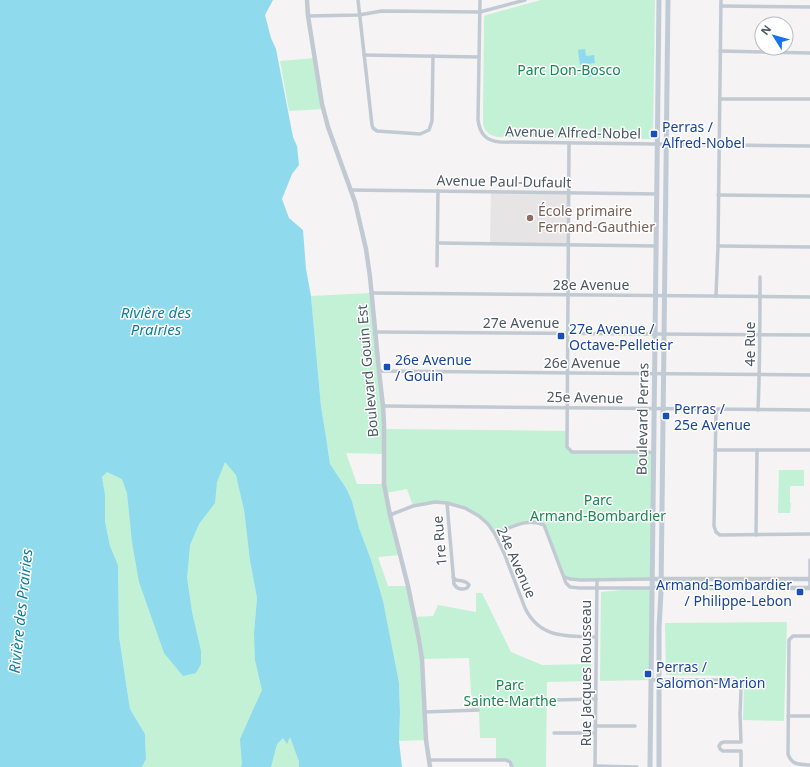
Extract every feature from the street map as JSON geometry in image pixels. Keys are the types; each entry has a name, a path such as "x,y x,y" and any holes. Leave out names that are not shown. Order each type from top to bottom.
{"main road":[{"name":"Boulevard Perras","path":"650,767 659,0"},
{"name":"Boulevard Perras","path":"658,767 668,0"}],"street":[{"name":"Boulevard Gouin Est","path":"307,0 308,16 322,104 328,128 355,202 367,256 383,406 384,484 419,640 422,659 426,740 430,767"},
{"path":"358,0 372,125 374,130 379,132 420,134 429,130 432,120 433,56"},
{"path":"364,55 479,57 480,0"},
{"path":"308,16 359,15 382,11 480,12 525,0"},
{"path":"716,296 721,0"},
{"path":"721,6 810,7"},
{"path":"720,51 810,53"},
{"name":"Avenue Alfred-Nobel","path":"479,57 478,120 480,130 490,140 569,143 810,146"},
{"path":"720,99 810,99"},
{"path":"569,143 568,449 572,452 654,453"},
{"name":"Avenue Paul-Dufault","path":"350,190 657,194"},
{"path":"437,266 438,191"},
{"path":"718,195 810,196"},
{"path":"438,243 656,246"},
{"path":"718,246 810,247"},
{"name":"4e Rue","path":"758,410 760,374 760,277"},
{"name":"28e Avenue","path":"371,293 810,297"},
{"name":"27e Avenue","path":"375,332 810,335"},
{"name":"26e Avenue","path":"379,371 810,374"},
{"name":"25e Avenue","path":"383,406 810,410"},
{"path":"716,410 714,526 716,532 720,535 810,534"},
{"path":"715,450 810,450"},
{"path":"756,535 757,450"},
{"name":"24e Avenue","path":"390,515 413,506 435,502 447,503 465,508 479,516 488,524 495,534 525,608 534,621 545,630 558,635 596,637"},
{"name":"1re Rue","path":"447,503 453,577 454,584 456,587 464,589 469,585 465,581 456,580 453,577"},
{"path":"495,534 527,522 544,525 566,583 570,587 810,588 810,560"},
{"path":"565,577 596,580 810,579"},
{"name":"Rue Jacques Rousseau","path":"595,767 596,580"},
{"path":"810,636 795,636 790,638 788,642 788,754 789,758 794,763 810,765"},
{"path":"651,680 735,680 741,690 741,767"},
{"path":"554,700 596,699"},
{"path":"424,712 478,710"},
{"path":"788,716 810,716"},
{"path":"595,726 635,726"},
{"path":"554,733 595,733"},
{"path":"741,742 724,742 719,746 723,751 741,751"},
{"path":"429,760 506,760 510,762 512,767"},
{"path":"595,767 637,767"}],"shaded area":[{"name":"École primaire Fernand-Gauthier","path":"491,192 569,192 569,244 490,244"}],"green space":[{"name":"Parc Don-Bosco","path":"541,0 655,0 652,139 497,137 487,132 483,121 484,17 486,15"},
{"path":"315,58 323,109 289,111 280,61"},
{"path":"371,293 385,429 567,431 567,445 570,451 654,453 652,579 581,580 565,577 544,525 527,522 495,534 488,524 465,508 435,502 413,506 407,489 386,493 400,555 378,557 388,586 408,586 414,617 433,616 438,605 476,612 476,593 482,593 511,652 542,665 591,664 591,681 547,682 546,767 512,767 510,762 496,760 496,738 480,738 479,713 478,710 472,709 469,658 422,659 426,740 399,741 399,683 352,501 346,488 330,464 321,406 311,296","holes":["346,453 384,454 384,484 357,484"]},
{"path":"217,353 244,510 250,561 257,598 254,632 299,762 299,767 142,767 146,759 145,734 130,709 119,636 118,565 110,546 105,521 105,494 102,477"},
{"path":"779,470 804,470 804,486 790,486 790,513 778,513"},
{"path":"653,588 651,680 600,681 601,592"},
{"path":"787,622 784,721 743,720 744,691 742,682 734,676 666,675 665,623"}],"water":[{"name":"Rivière des Prairies","path":"0,0 273,0 265,15 271,38 276,49 293,137 297,146 299,165 292,174 282,199 289,218 303,230 306,269 311,296 321,406 330,464 346,488 352,501 359,528 371,560 383,601 399,683 399,741 402,767 299,767 299,762 290,737 287,744 283,738 277,744 271,767 241,767 240,739 262,690 255,660 254,632 257,598 250,561 244,510 236,475 225,462 217,482 215,503 199,524 190,545 187,578 192,612 201,651 201,664 196,673 183,676 164,653 139,582 132,542 127,493 122,479 107,472 102,477 105,494 105,521 110,546 118,565 119,636 130,709 145,734 146,759 142,767 0,767"},
{"path":"585,49 586,56 594,55 595,63 580,65 578,50"},
{"path":"596,69 596,73 590,77 586,76 583,71"}],"place":[{"name":"Perras / Alfred-Nobel","path":"654,134"},
{"name":"École primaire Fernand-Gauthier","path":"530,218"},
{"name":"27e Avenue / Octave-Pelletier","path":"561,336"},
{"name":"26e Avenue / Gouin","path":"387,367"},
{"name":"Perras / 25e Avenue","path":"666,416"},
{"name":"Armand-Bombardier / Philippe-Lebon","path":"800,592"},
{"name":"Perras / Salomon-Marion","path":"648,674"}],"park label":[{"name":"Parc Armand-Bombardier","path":"598,508"},
{"name":"Parc Sainte-Marthe","path":"510,692"}]}
